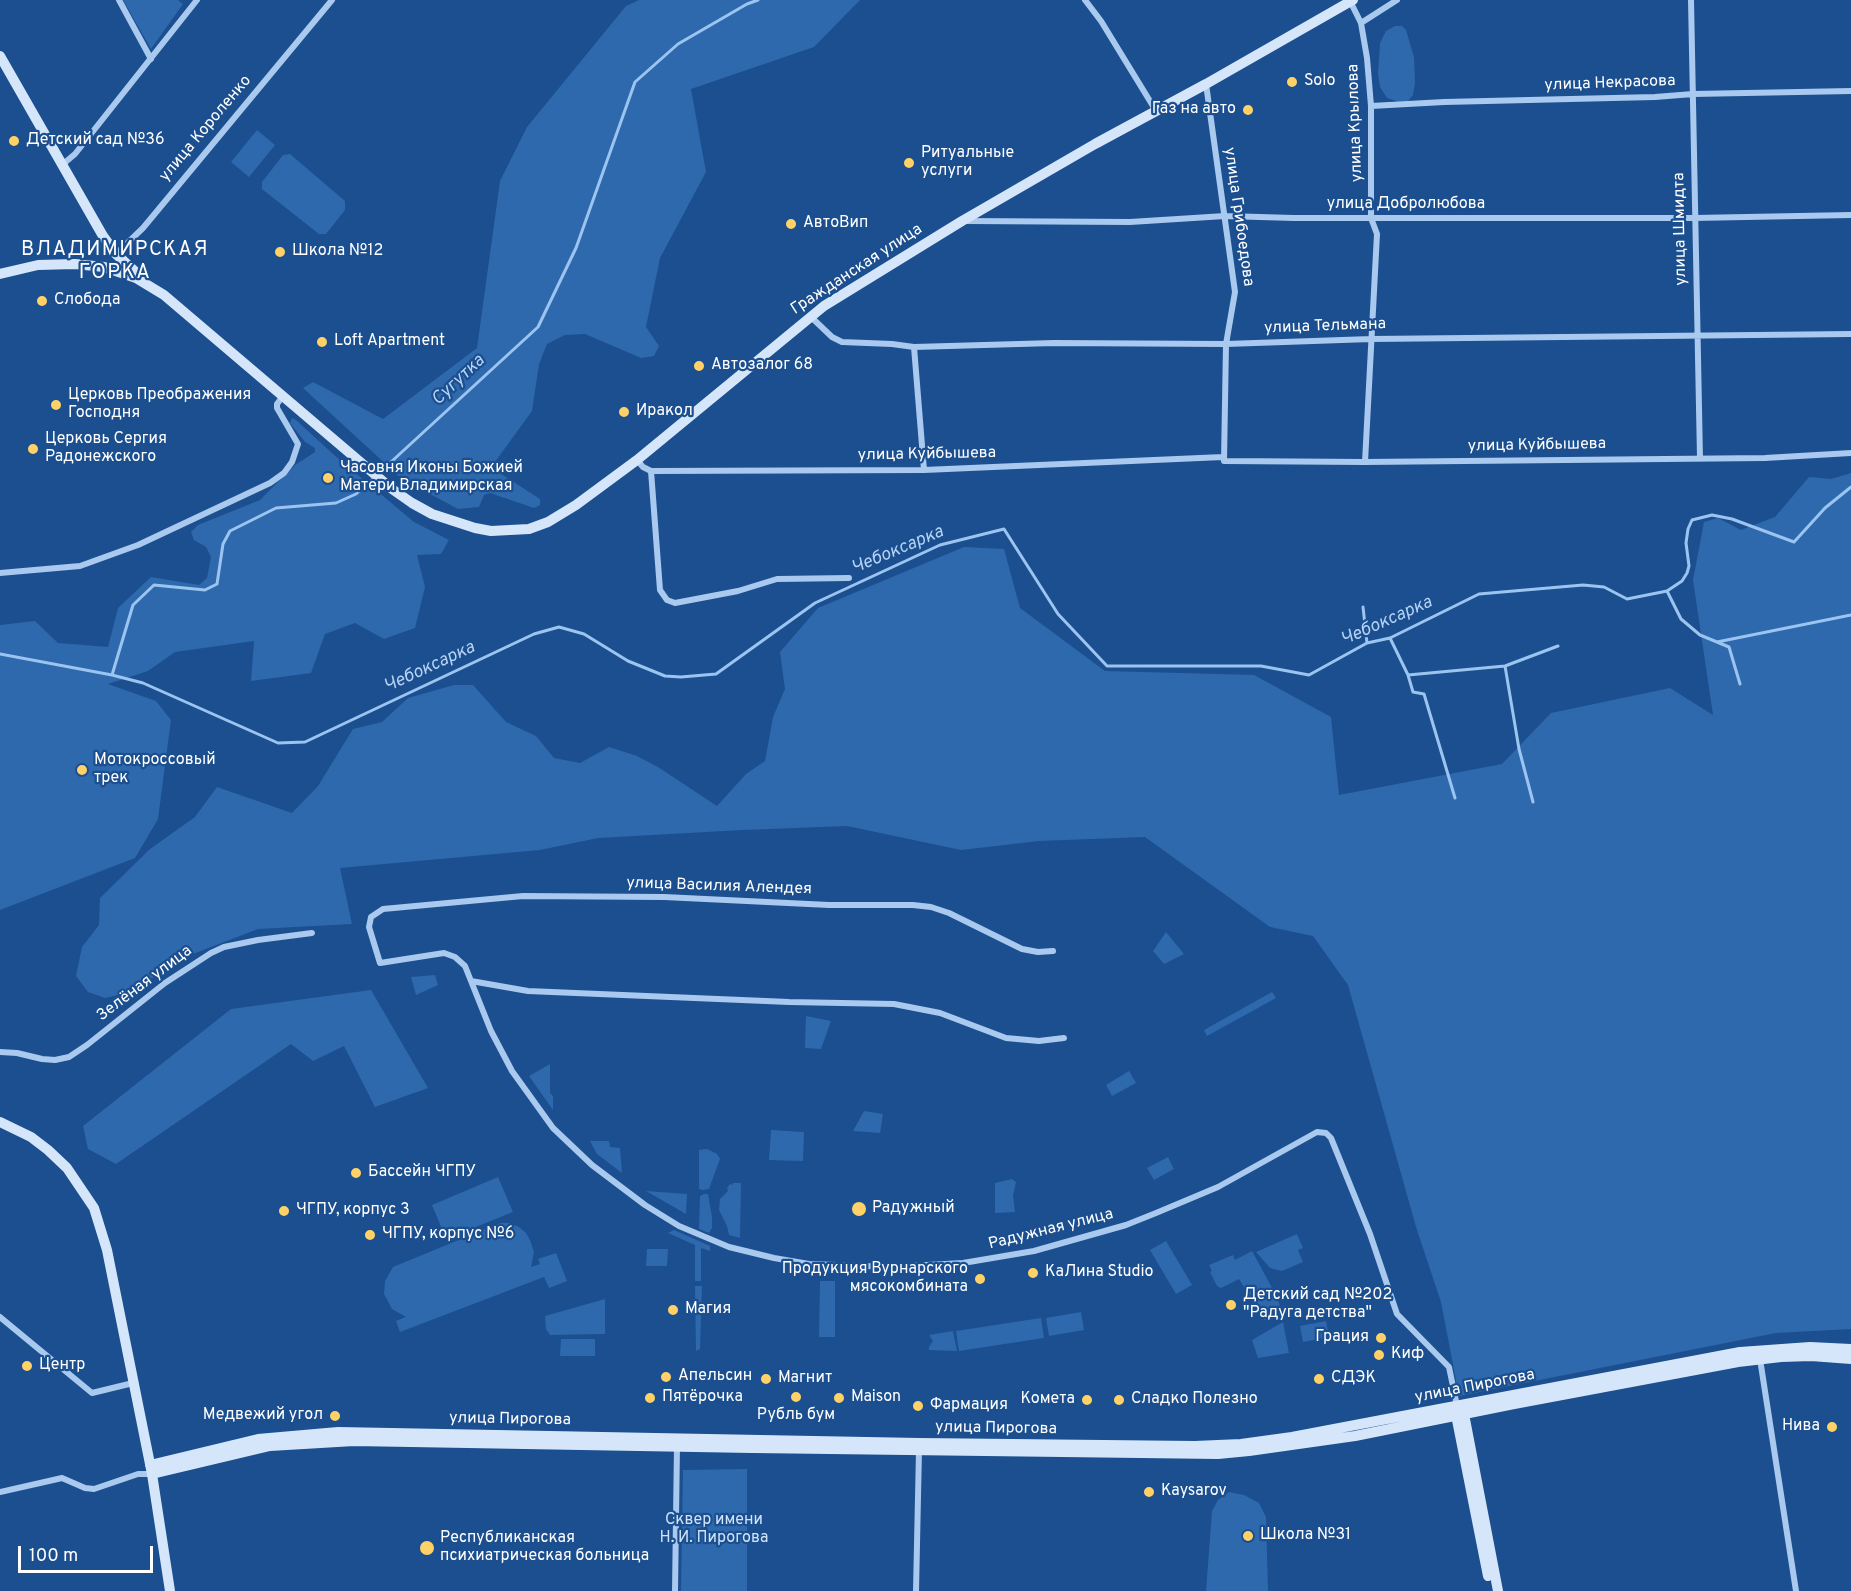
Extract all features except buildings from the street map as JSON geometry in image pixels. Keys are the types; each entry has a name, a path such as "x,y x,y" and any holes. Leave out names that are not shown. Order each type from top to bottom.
{"main road":[{"name":"Гражданская улица","path":"151,285 392,489 432,514 464,525 491,531 529,529 548,522 576,505 637,459 810,316 863,281 1095,144 1351,1"},
{"path":"0,56 103,236 116,254 151,285"},
{"name":"улица Короленко","path":"93,265 116,254"},
{"path":"0,274 38,265 63,263 93,265 126,273 151,285"},
{"path":"0,1122 31,1137 48,1150 67,1168 94,1208 107,1250 151,1469 170,1591"},
{"name":"улица Пирогова","path":"151,1469 270,1446 395,1437 1036,1448 1195,1450 1242,1448 1355,1436 1459,1412 1759,1355 1851,1349"},
{"name":"улица Пирогова","path":"1780,1352 1851,1359"},
{"path":"1459,1412 1485,1544 1491,1591"},
{"path":"1485,1544 1498,1591"}],"street":[{"path":"119,0 151,59"},
{"path":"62,165 75,154 197,0"},
{"name":"улица Короленко","path":"116,254 143,228 332,0"},
{"path":"1085,0 1101,21 1156,111"},
{"path":"1361,23 1397,0"},
{"name":"улица Шмидта","path":"1691,0 1700,458"},
{"name":"улица Крылова","path":"1351,1 1361,23 1367,58 1371,106 1371,218 1377,234 1365,462"},
{"name":"улица Грибоедова","path":"1206,84 1235,292 1226,344 1224,459"},
{"name":"улица Некрасова","path":"1371,106 1444,102 1655,98 1693,94 1851,91"},
{"name":"улица Добролюбова","path":"962,221 1130,222 1225,216 1694,218 1851,215"},
{"name":"улица Тельмана","path":"810,316 832,337 842,342 914,347 1054,343 1226,344 1371,339 1851,334"},
{"path":"914,347 924,470"},
{"path":"0,573 80,566 138,545 270,483 284,473 292,462 298,444 277,408 283,395"},
{"name":"улица Куйбышева","path":"651,471 924,470 1224,459 1365,462 1765,458 1851,453"},
{"path":"637,459 643,467 651,471 660,590 667,600 675,603 738,591 777,579 849,578"},
{"name":"улица Василия Алендея","path":"471,981 465,966 449,954 380,963 369,922 375,913 383,909 523,896 664,897 829,905 914,905 931,907 949,913 1022,949 1038,952 1053,951"},
{"name":"Зелёная улица","path":"0,1052 55,1060 69,1057 87,1046 165,983 211,953 224,947 258,940 312,933"},
{"path":"471,981 528,992 894,1004 940,1013 1006,1038 1039,1041 1064,1038"},
{"name":"Радужная улица","path":"471,981 491,1031 512,1071 553,1128 592,1165 645,1205 693,1233 744,1251 794,1262 860,1266 954,1264 1016,1255 1064,1244 1126,1225 1218,1187 1317,1132 1326,1132 1331,1138 1370,1234 1397,1314 1449,1367 1459,1412"},
{"path":"0,1317 92,1393 133,1383"},
{"path":"1759,1355 1796,1591"},
{"path":"675,1591 678,1442"},
{"path":"916,1591 919,1446"},
{"name":"улица Пирогова","path":"0,1492 62,1478 85,1488 94,1489 151,1469"}],"green space":[{"path":"123,0 178,0 183,4 151,49"},
{"path":"639,0 860,0 814,47 691,89 706,172 660,258 646,327 659,346 654,356 641,358 585,334 565,335 547,344 539,364 532,411 495,462 495,470 540,499 540,505 534,508 490,493 484,495 479,507 458,509 402,479 303,388 313,382 383,419 477,348 500,181 527,127 626,6"},
{"path":"1395,26 1402,26 1406,30 1414,57 1415,83 1413,95 1408,101 1399,102 1387,98 1380,87 1378,74 1380,43 1386,31"},
{"path":"257,130 275,145 249,177 231,162"},
{"path":"290,154 345,201 345,210 326,234 319,234 262,189 262,182 283,155"},
{"path":"292,418 414,522 449,540 441,554 417,555 425,587 415,628 384,639 355,623 325,634 311,673 251,681 254,641 175,652 148,671 108,684 156,701 171,720 158,819 135,858 0,910 0,625 35,621 58,643 108,647 118,608 151,577 199,585 207,578 211,557 206,547 194,540 191,532 198,525 260,500 295,465 315,452 315,448 305,442 290,423"},
{"path":"1851,473 1851,1329 1776,1333 1459,1396 1441,1302 1416,1227 1348,985 1313,936 1270,927 1145,837 1039,841 961,850 847,826 743,830 598,838 540,850 340,868 352,924 258,929 193,954 127,993 105,998 88,992 76,976 82,947 99,925 100,898 150,849 195,817 217,787 292,813 318,786 353,729 382,722 408,698 454,685 473,685 506,722 536,736 554,758 580,763 609,747 637,756 658,767 717,806 746,774 765,761 773,717 785,689 780,652 818,608 964,547 1004,549 1020,608 1105,671 1254,675 1331,717 1339,795 1502,764 1551,713 1670,688 1713,715 1693,580 1704,522 1718,518 1741,530 1775,517 1809,477 1831,479"},
{"path":"1166,932 1184,954 1164,964 1153,951"},
{"path":"435,975 438,985 416,995 411,977"},
{"path":"371,990 428,1088 375,1107 344,1046 313,1061 291,1044 116,1164 88,1149 83,1126 231,1009"},
{"path":"1272,992 1276,998 1207,1036 1204,1030"},
{"path":"806,1016 831,1021 821,1049 805,1048"},
{"path":"550,1064 550,1093 553,1096 553,1110 529,1076"},
{"path":"1129,1071 1136,1083 1112,1096 1106,1085"},
{"path":"864,1111 883,1114 880,1133 853,1131"},
{"path":"771,1130 804,1132 803,1161 769,1160"},
{"path":"590,1141 609,1141 610,1147 620,1148 622,1173 597,1154"},
{"path":"707,1149 717,1154 720,1159 709,1189 703,1190 699,1189 699,1150"},
{"path":"1168,1157 1174,1169 1154,1180 1147,1168"},
{"path":"498,1177 513,1212 446,1239 432,1205"},
{"path":"1012,1179 1016,1182 1013,1196 1015,1212 995,1213 995,1183"},
{"path":"733,1183 741,1183 740,1238 729,1235 719,1210 720,1199"},
{"path":"646,1191 687,1194 686,1214"},
{"path":"708,1194 712,1217 712,1228 709,1233 699,1229 700,1196"},
{"path":"500,1223 509,1223 526,1233 534,1252 531,1267 540,1264 538,1259 556,1253 567,1281 549,1288 544,1277 400,1332 396,1321 406,1317 392,1309 384,1294 385,1281 393,1267"},
{"path":"674,1230 710,1246 710,1251 701,1248 701,1281 695,1281 695,1245 668,1233"},
{"path":"1297,1234 1303,1248 1298,1250 1303,1262 1282,1271 1270,1268 1256,1252"},
{"path":"1166,1241 1192,1285 1176,1294 1150,1250"},
{"path":"647,1249 668,1249 667,1266 646,1266"},
{"path":"1252,1251 1278,1299 1281,1311 1265,1320 1239,1279 1221,1288 1217,1286 1210,1272 1212,1271 1209,1265 1233,1255 1235,1260"},
{"path":"820,1281 835,1281 835,1337 819,1337"},
{"path":"695,1286 702,1286 700,1349 696,1351"},
{"path":"605,1299 605,1334 550,1335 546,1329 545,1316"},
{"path":"1081,1312 1084,1330 1049,1336 1046,1318"},
{"path":"1041,1318 1044,1338 959,1351 956,1331"},
{"path":"1326,1321 1329,1337 1303,1342 1300,1326"},
{"path":"1283,1322 1289,1353 1258,1358 1252,1340"},
{"path":"953,1331 957,1351 929,1350 933,1341 929,1335"},
{"path":"561,1339 595,1339 595,1356 560,1356"},
{"name":"Сквер имени Н. И. Пирогова","path":"747,1469 747,1591 681,1591 683,1470"},
{"path":"1229,1492 1244,1495 1259,1503 1266,1517 1268,1591 1206,1591 1212,1511 1218,1500"}],"waterway":[{"name":"Сугутка","path":"379,473 538,327 576,248 635,82 678,44 758,0"},
{"name":"Сугутка","path":"112,675 133,605 154,585 205,590 217,584 223,544 230,531 276,508 336,503 356,494 374,478"},
{"name":"Чебоксарка","path":"0,654 143,683 278,743 305,742 534,634 559,627 584,634 628,661 665,676 716,674 815,603 940,545 1004,529 1058,614 1107,666 1261,666 1309,675 1367,643 1390,638 1479,594 1583,585 1604,587 1627,599 1667,591 1682,581 1687,573 1689,566 1686,543 1692,520 1712,515 1732,519 1794,542 1825,508 1851,487"},
{"path":"1667,591 1681,619 1700,635 1729,647 1740,684"},
{"path":"1363,607 1367,643"},
{"path":"1717,642 1851,615"},
{"path":"1390,638 1408,675 1505,666 1558,646"},
{"path":"1505,666 1519,749 1533,802"},
{"path":"1408,675 1413,692 1424,694 1455,798"}],"place":[{"name":"Solo","path":"1292,82"},
{"name":"Газ на авто","path":"1248,110"},
{"name":"Детский сад №36","path":"14,141"},
{"name":"Ритуальные услуги","path":"909,163"},
{"name":"АвтоВип","path":"791,224"},
{"name":"Школа №12","path":"280,252"},
{"name":"Слобода","path":"42,301"},
{"name":"Loft Apartment","path":"322,342"},
{"name":"Автозалог 68","path":"699,366"},
{"name":"Церковь Преображения Господня","path":"56,405"},
{"name":"Иракол","path":"624,412"},
{"name":"Церковь Сергия Радонежского","path":"33,449"},
{"name":"Часовня Иконы Божией Матери Владимирская","path":"328,478"},
{"name":"Мотокроссовый трек","path":"82,770"},
{"name":"Бассейн ЧГПУ","path":"356,1173"},
{"name":"Радужный","path":"859,1209"},
{"name":"ЧГПУ, корпус 3","path":"284,1211"},
{"name":"ЧГПУ, корпус №6","path":"370,1235"},
{"name":"КаЛина Studio","path":"1033,1273"},
{"name":"Продукция Вурнарского мясокомбината","path":"980,1279"},
{"name":"Детский сад №202 \"Радуга детства\"","path":"1231,1305"},
{"name":"Магия","path":"673,1310"},
{"name":"Грация","path":"1381,1338"},
{"name":"Киф","path":"1379,1355"},
{"name":"Центр","path":"27,1366"},
{"name":"Апельсин","path":"666,1377"},
{"name":"Магнит","path":"766,1379"},
{"name":"СДЭК","path":"1319,1379"},
{"name":"Рубль бум","path":"796,1397"},
{"name":"Пятёрочка","path":"650,1398"},
{"name":"Maison","path":"839,1398"},
{"name":"Комета","path":"1087,1400"},
{"name":"Сладко Полезно","path":"1119,1400"},
{"name":"Фармация","path":"918,1406"},
{"name":"Медвежий угол","path":"335,1416"},
{"name":"Нива","path":"1832,1427"},
{"name":"Kaysarov","path":"1149,1492"},
{"name":"Школа №31","path":"1248,1536"},
{"name":"Республиканская психиатрическая больница","path":"427,1548"}],"district":[{"name":"ВЛАДИМИРСКАЯ ГОРКА","path":"115,262"}]}
